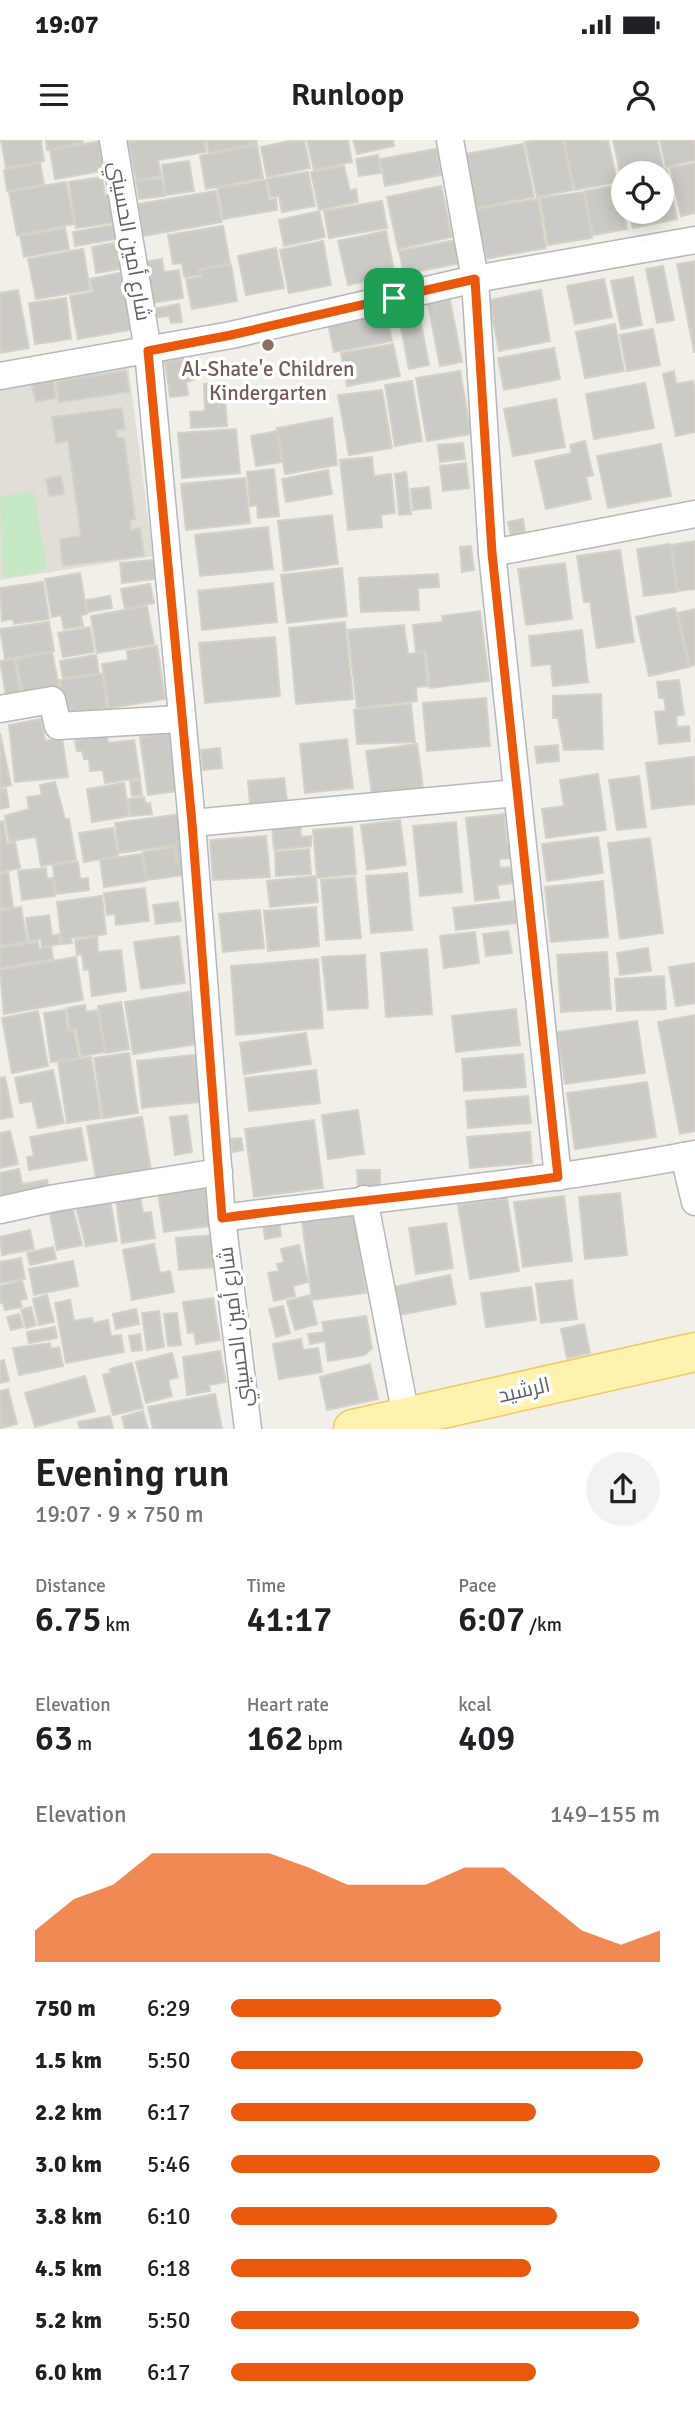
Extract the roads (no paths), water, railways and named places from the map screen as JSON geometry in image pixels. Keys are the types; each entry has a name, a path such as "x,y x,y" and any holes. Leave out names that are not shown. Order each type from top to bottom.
{"main road":[{"name":"الرشيد","path":"353,1429 695,1352"}],"street":[{"name":"شارع أمين الحسيني","path":"113,140 148,351 180,719 192,823 222,1218 248,1429"},
{"path":"450,140 475,279 492,553 558,1177"},
{"path":"0,376 231,335 475,279 695,240"},
{"path":"492,553 695,514"},
{"path":"0,709 52,700 58,726 180,719"},
{"path":"192,823 517,793"},
{"path":"222,1218 364,1199 453,1192 689,1155 695,1202"},
{"path":"0,1210 55,1198 219,1172"},
{"path":"364,1199 406,1416"}],"place":[{"name":"Al-Shate'e Children Kindergarten","path":"268,345"}]}
